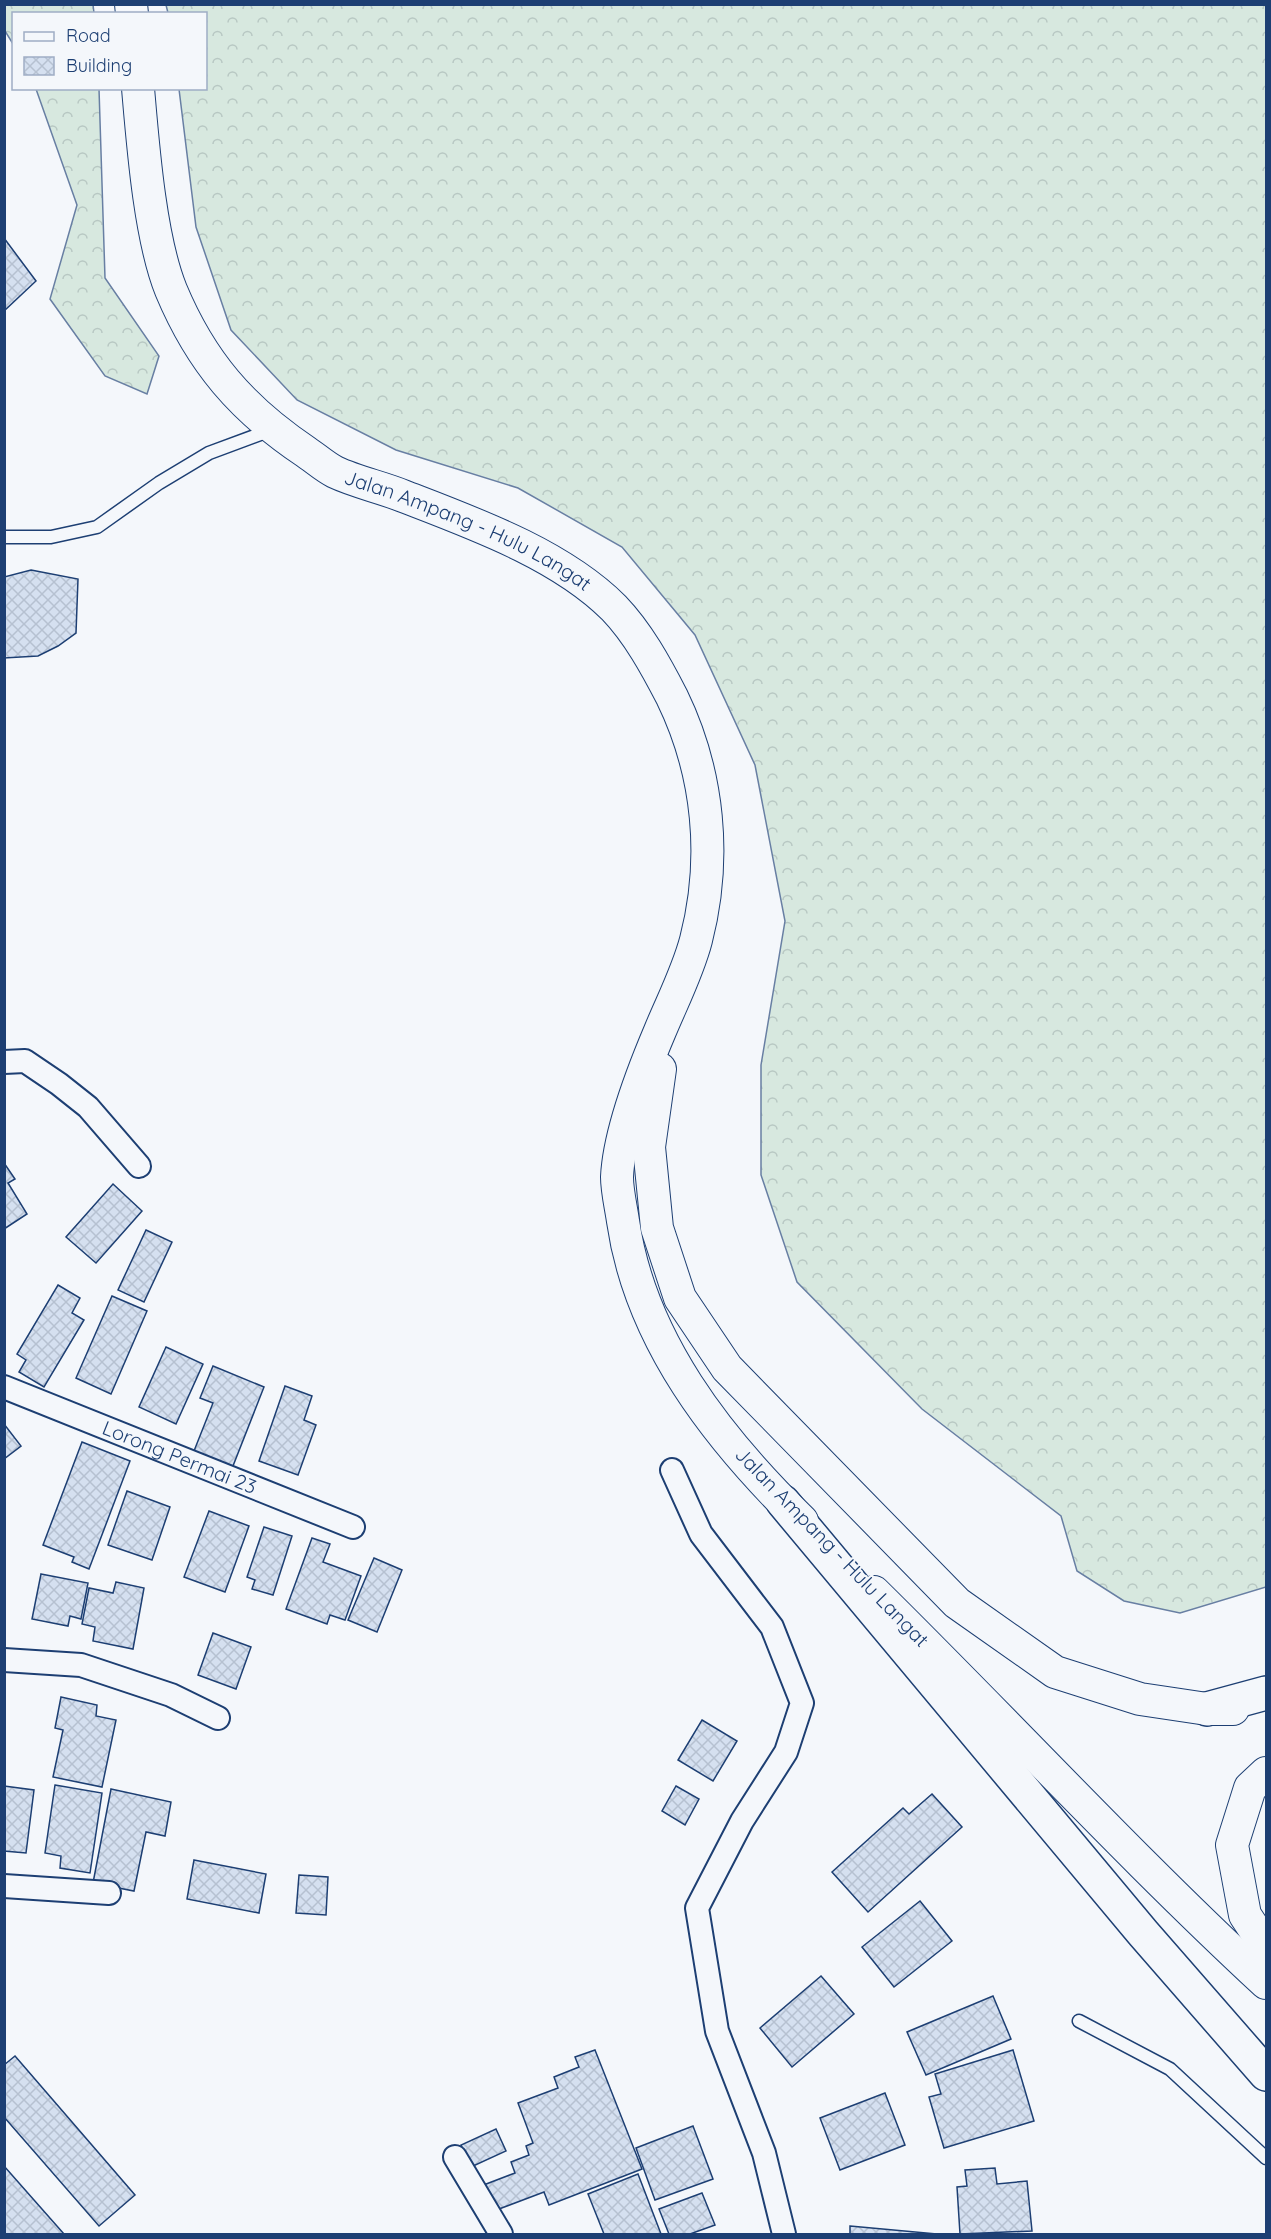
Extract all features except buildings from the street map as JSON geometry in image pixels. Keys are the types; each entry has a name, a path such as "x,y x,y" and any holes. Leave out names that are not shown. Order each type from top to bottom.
{"highway":[{"path":"783,1502 1143,1933 1264,2072"},
{"path":"1207,1709 1266,1693"}],"street":[{"name":"Jalan Ampang - Hulu Langat","path":"138,90 155,230 169,286 198,346 231,391 273,429 335,472 486,530 577,576 615,609 645,648 674,701 694,757 709,831 706,891 695,945 629,1117 617,1177 627,1244 646,1309 676,1369 718,1428 783,1502 980,1696 1142,1864 1266,1983"},
{"name":"Jalan Ampang - Hulu Langat","path":"669,1010 649,1148 657,1228 680,1298 728,1368 957,1603 1055,1672 1140,1699 1207,1709 1266,1709"},
{"path":"4,1062 24,1061 59,1084 88,1107 139,1166"},
{"name":"Lorong Permai 23","path":"4,1387 353,1527"},
{"path":"672,1470 701,1534 772,1627 802,1703 786,1752 742,1821 697,1908 717,2031 764,2153 784,2235"},
{"path":"4,1660 81,1665 171,1695 218,1718"},
{"path":"1266,1773 1250,1788 1232,1845 1245,1915 1266,1947"},
{"path":"4,1886 109,1893"},
{"path":"454,2157 501,2235"}],"lane":[{"path":"4,537 51,537 97,527 159,483 209,453 273,429"},
{"path":"1079,2021 1170,2069 1266,2158"}],"green space":[{"path":"4,5 93,5 94,12 12,12 12,42 5,31"},
{"path":"166,5 1266,5 1266,1587 1180,1613 1124,1601 1077,1571 1061,1516 922,1409 797,1282 761,1175 761,1065 785,921 755,765 695,635 622,547 518,488 396,450 297,400 231,330 196,227 179,90 207,90 207,12 168,12"},
{"path":"36,90 99,90 105,278 159,356 147,394 105,376 50,299 77,205"}]}
